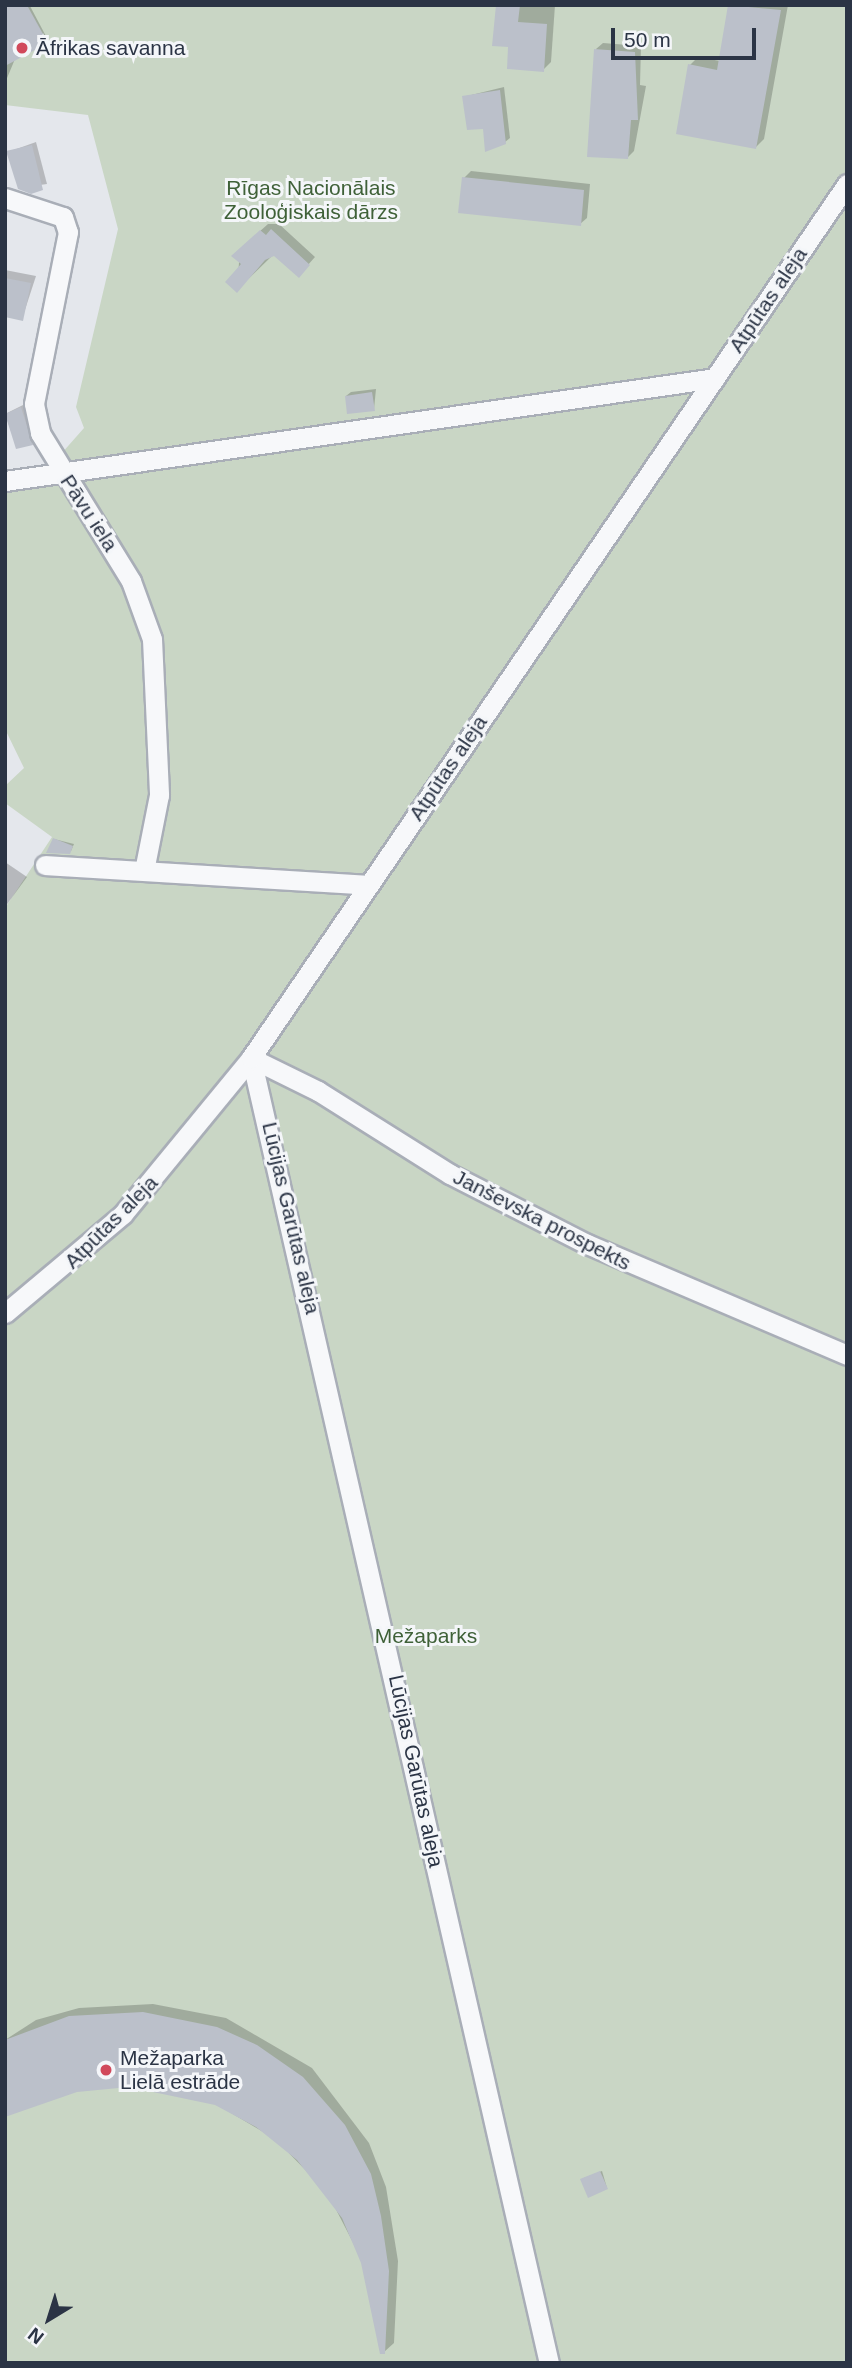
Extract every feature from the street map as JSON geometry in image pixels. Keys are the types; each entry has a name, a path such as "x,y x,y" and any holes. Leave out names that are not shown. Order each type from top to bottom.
{"street":[{"name":"Atpūtas aleja","path":"5,1313 123,1214 251,1058 847,184"},
{"name":"Pāvu iela","path":"5,198 63,217 68,232 34,404 40,433 131,581 152,639 159,795 144,871"},
{"path":"5,481 60,469 715,378"},
{"path":"45,865 368,884"},
{"name":"Janševska prospekts","path":"251,1058 318,1091 450,1174 587,1244 847,1356"},
{"name":"Lūcijas Garūtas aleja","path":"251,1058 549,2363"}],"green space":[{"name":"Mežaparks","path":"5,5 847,5 847,2363 5,2363 5,908 52,837 5,803 5,786 24,768 5,729 5,485 38,480 84,428 76,407 118,229 88,115 5,105"}],"building":[{"name":"Āfrikas savanna","path":"5,5 28,7 48,43 5,66"},
{"path":"496,5 520,5 518,22 547,24 544,72 507,69 508,47 492,46"},
{"path":"728,5 781,10 756,149 676,134 688,64 717,70"},
{"path":"594,49 635,52 638,120 631,120 628,159 587,157"},
{"path":"500,90 506,144 485,152 483,129 467,130 462,96"},
{"path":"32,145 43,190 31,194 18,189 6,151"},
{"path":"462,177 584,190 581,226 458,213"},
{"path":"271,229 310,265 299,278 274,256 265,260 237,293 225,282 241,264 231,256 260,230 266,235"},
{"path":"5,278 31,283 23,321 5,317"},
{"path":"372,392 375,411 347,414 345,396"},
{"path":"21,407 33,445 16,449 5,414"},
{"path":"53,838 73,846 70,854 46,853"},
{"path":"143,2012 217,2027 257,2045 303,2077 345,2125 371,2174 381,2216 389,2271 385,2354 380,2354 361,2263 342,2218 297,2160 256,2127 215,2105 129,2087 77,2092 5,2117 5,2040 69,2016"},
{"path":"600,2171 608,2189 588,2198 580,2179"}],"place":[{"name":"Āfrikas savanna","path":"22,48"},
{"name":"Mežaparka Lielā estrāde","path":"106,2070"}],"park label":[{"name":"Rīgas Nacionālais Zooloģiskais dārzs","path":"311,200"}]}
